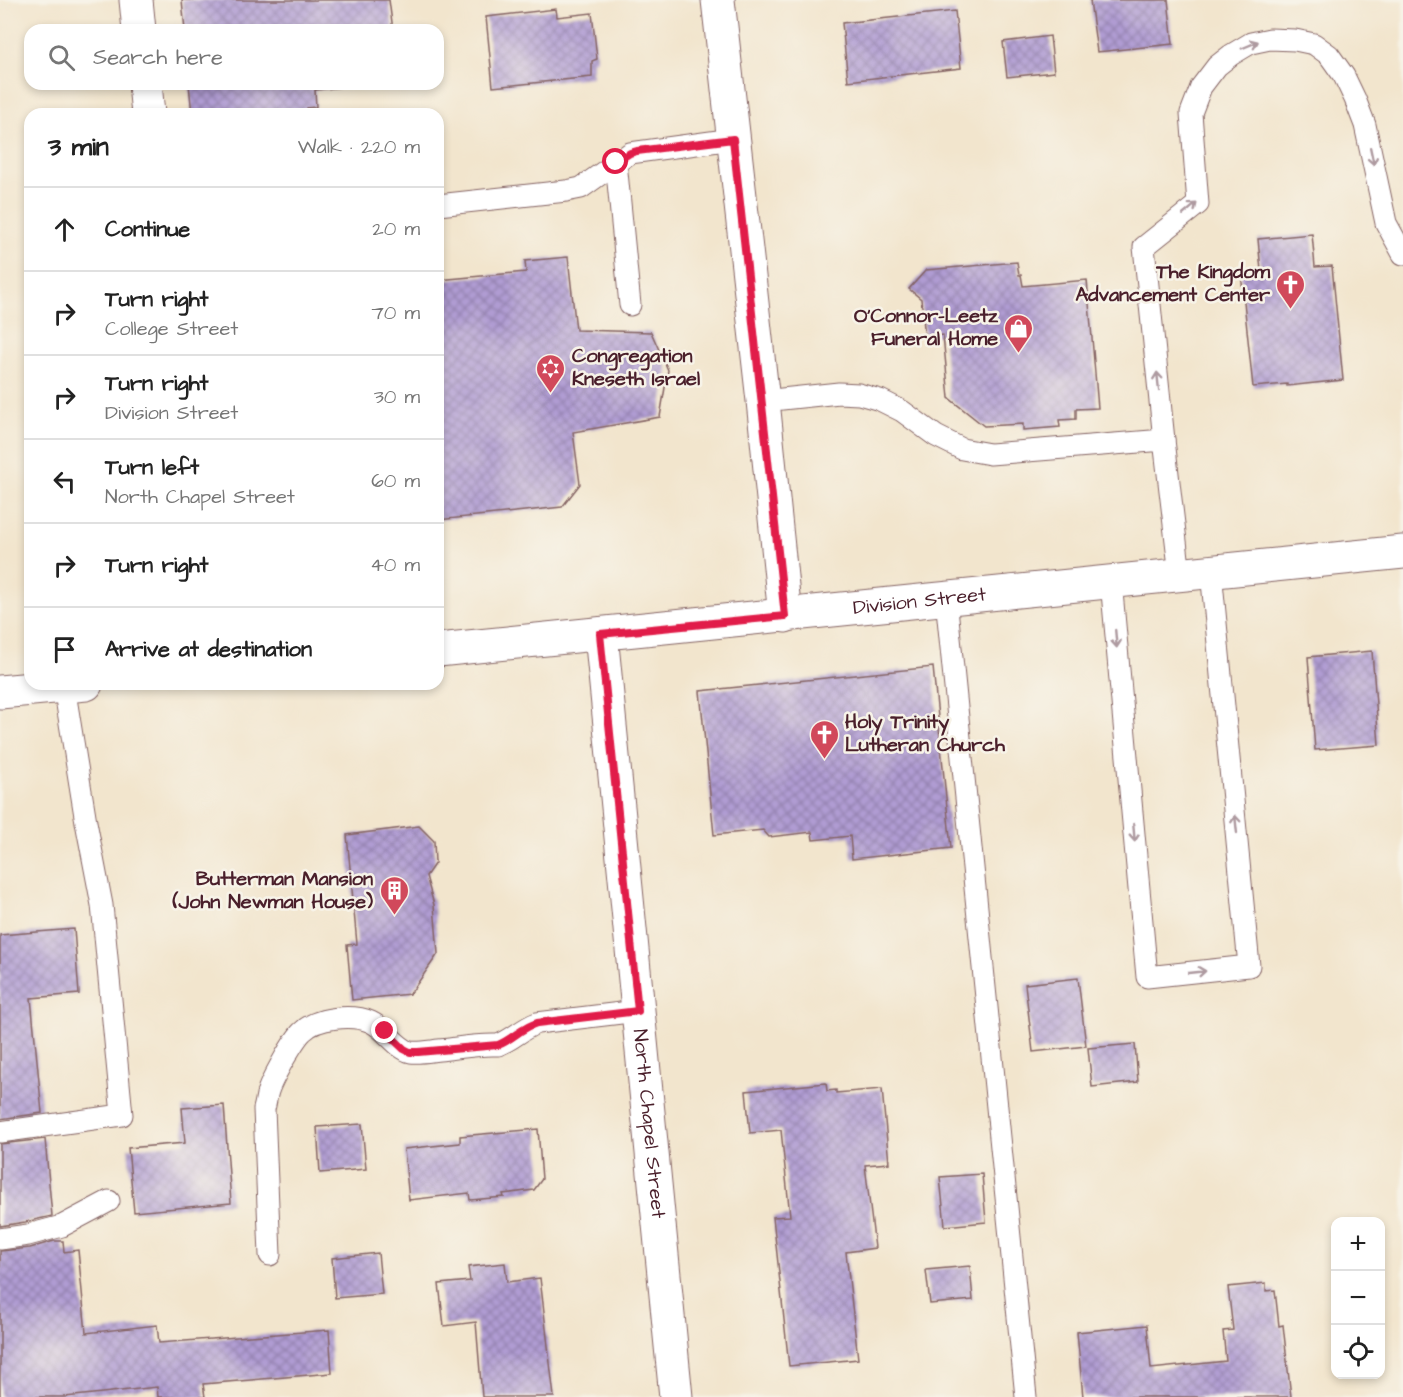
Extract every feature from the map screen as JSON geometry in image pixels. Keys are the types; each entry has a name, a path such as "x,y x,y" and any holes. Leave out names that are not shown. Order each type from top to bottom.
{"street":[{"path":"135,0 138,24"},
{"path":"718,0 785,616"},
{"path":"146,90 147,108"},
{"name":"Division Street","path":"444,649 1403,552"},
{"name":"North Chapel Street","path":"600,634 676,1397"},
{"path":"0,692 24,690"}],"lane":[{"path":"1111,581 1147,977 1249,966 1196,573 1164,440 1144,247 1198,204 1191,122 1192,106 1201,87 1217,66 1251,43 1269,39 1295,40 1314,44 1329,56 1344,76 1365,124 1386,223 1403,254"},
{"path":"444,204 566,192 581,188 630,153 733,139"},
{"path":"616,162 630,305"},
{"path":"763,401 839,393 859,394 880,400 902,411 936,436 962,449 990,454 1164,440"},
{"path":"946,598 1026,1397"},
{"path":"0,1132 122,1115 102,905 86,822 75,690"},
{"path":"270,1255 264,1109 268,1091 276,1075 298,1037 310,1026 339,1018 363,1019 385,1031 404,1049 418,1052 498,1045 537,1023 638,1011"},
{"path":"0,1239 28,1235 62,1226 109,1201"}],"building":[{"path":"182,0 389,0 392,24 184,24"},
{"path":"1090,0 1168,0 1173,44 1097,52"},
{"path":"556,9 557,17 592,13 597,59 592,61 592,77 493,87 486,17"},
{"path":"955,11 961,68 848,81 842,23"},
{"path":"1050,36 1054,72 1007,77 1003,42"},
{"path":"190,90 315,90 316,107 191,108"},
{"name":"The Kingdom Advancement Center","path":"1312,234 1315,267 1332,266 1343,380 1253,387 1241,273 1261,271 1258,239"},
{"name":"Congregation Kneseth Israel","path":"568,257 576,330 651,332 668,370 660,417 573,432 580,484 562,507 444,519 444,279 526,272 525,261"},
{"name":"O'Connor-Leetz Funeral Home","path":"1017,262 1023,286 1087,280 1098,408 1076,409 1076,419 1059,420 1060,427 1023,430 1023,424 984,426 949,398 943,335 925,337 921,299 909,289 926,270"},
{"path":"1372,651 1379,745 1315,750 1308,657"},
{"name":"Holy Trinity Lutheran Church","path":"933,667 951,848 852,859 850,836 813,840 812,832 769,837 763,830 714,835 700,691"},
{"name":"Butterman Mansion (John Newman House)","path":"419,826 434,841 435,863 426,876 434,905 438,954 410,994 352,1000 347,945 357,944 347,835"},
{"path":"74,929 79,994 31,998 42,1113 0,1119 0,935"},
{"path":"1078,978 1086,1046 1033,1052 1025,984"},
{"path":"1135,1044 1138,1082 1092,1087 1088,1048"},
{"path":"826,1083 827,1091 836,1090 836,1093 882,1089 889,1163 865,1165 875,1248 846,1252 858,1359 789,1366 773,1217 790,1216 781,1130 750,1133 746,1091"},
{"path":"224,1105 231,1203 134,1212 128,1148 185,1143 182,1108"},
{"path":"362,1124 366,1169 320,1173 317,1127"},
{"path":"538,1129 542,1179 534,1190 503,1194 504,1197 470,1200 469,1193 409,1200 404,1149 460,1143 460,1136"},
{"path":"45,1139 52,1216 0,1226 0,1144"},
{"path":"982,1174 986,1222 945,1226 940,1177"},
{"path":"54,1241 63,1241 64,1252 78,1250 86,1333 157,1325 159,1343 329,1330 332,1373 203,1384 205,1397 158,1397 157,1387 65,1397 0,1397 0,1251 30,1248"},
{"path":"378,1253 382,1294 335,1298 332,1258"},
{"path":"505,1263 507,1282 540,1278 554,1397 482,1397 476,1322 444,1326 439,1284 470,1281 468,1267"},
{"path":"970,1266 973,1300 930,1304 926,1270"},
{"path":"1266,1283 1266,1291 1275,1290 1279,1326 1283,1325 1291,1397 1083,1397 1077,1332 1147,1325 1151,1369 1226,1361 1223,1331 1233,1330 1228,1287"}],"place":[{"name":"The Kingdom Advancement Center","path":"1291,310"},
{"name":"O'Connor-Leetz Funeral Home","path":"1019,354"},
{"name":"Congregation Kneseth Israel","path":"551,394"},
{"name":"Holy Trinity Lutheran Church","path":"824,760"},
{"name":"Butterman Mansion (John Newman House)","path":"394,916"}],"route":[{"path":"385,1031 404,1049 418,1052 498,1045 537,1023 638,1011 600,634 785,616 733,139 637,151 616,162"}]}
